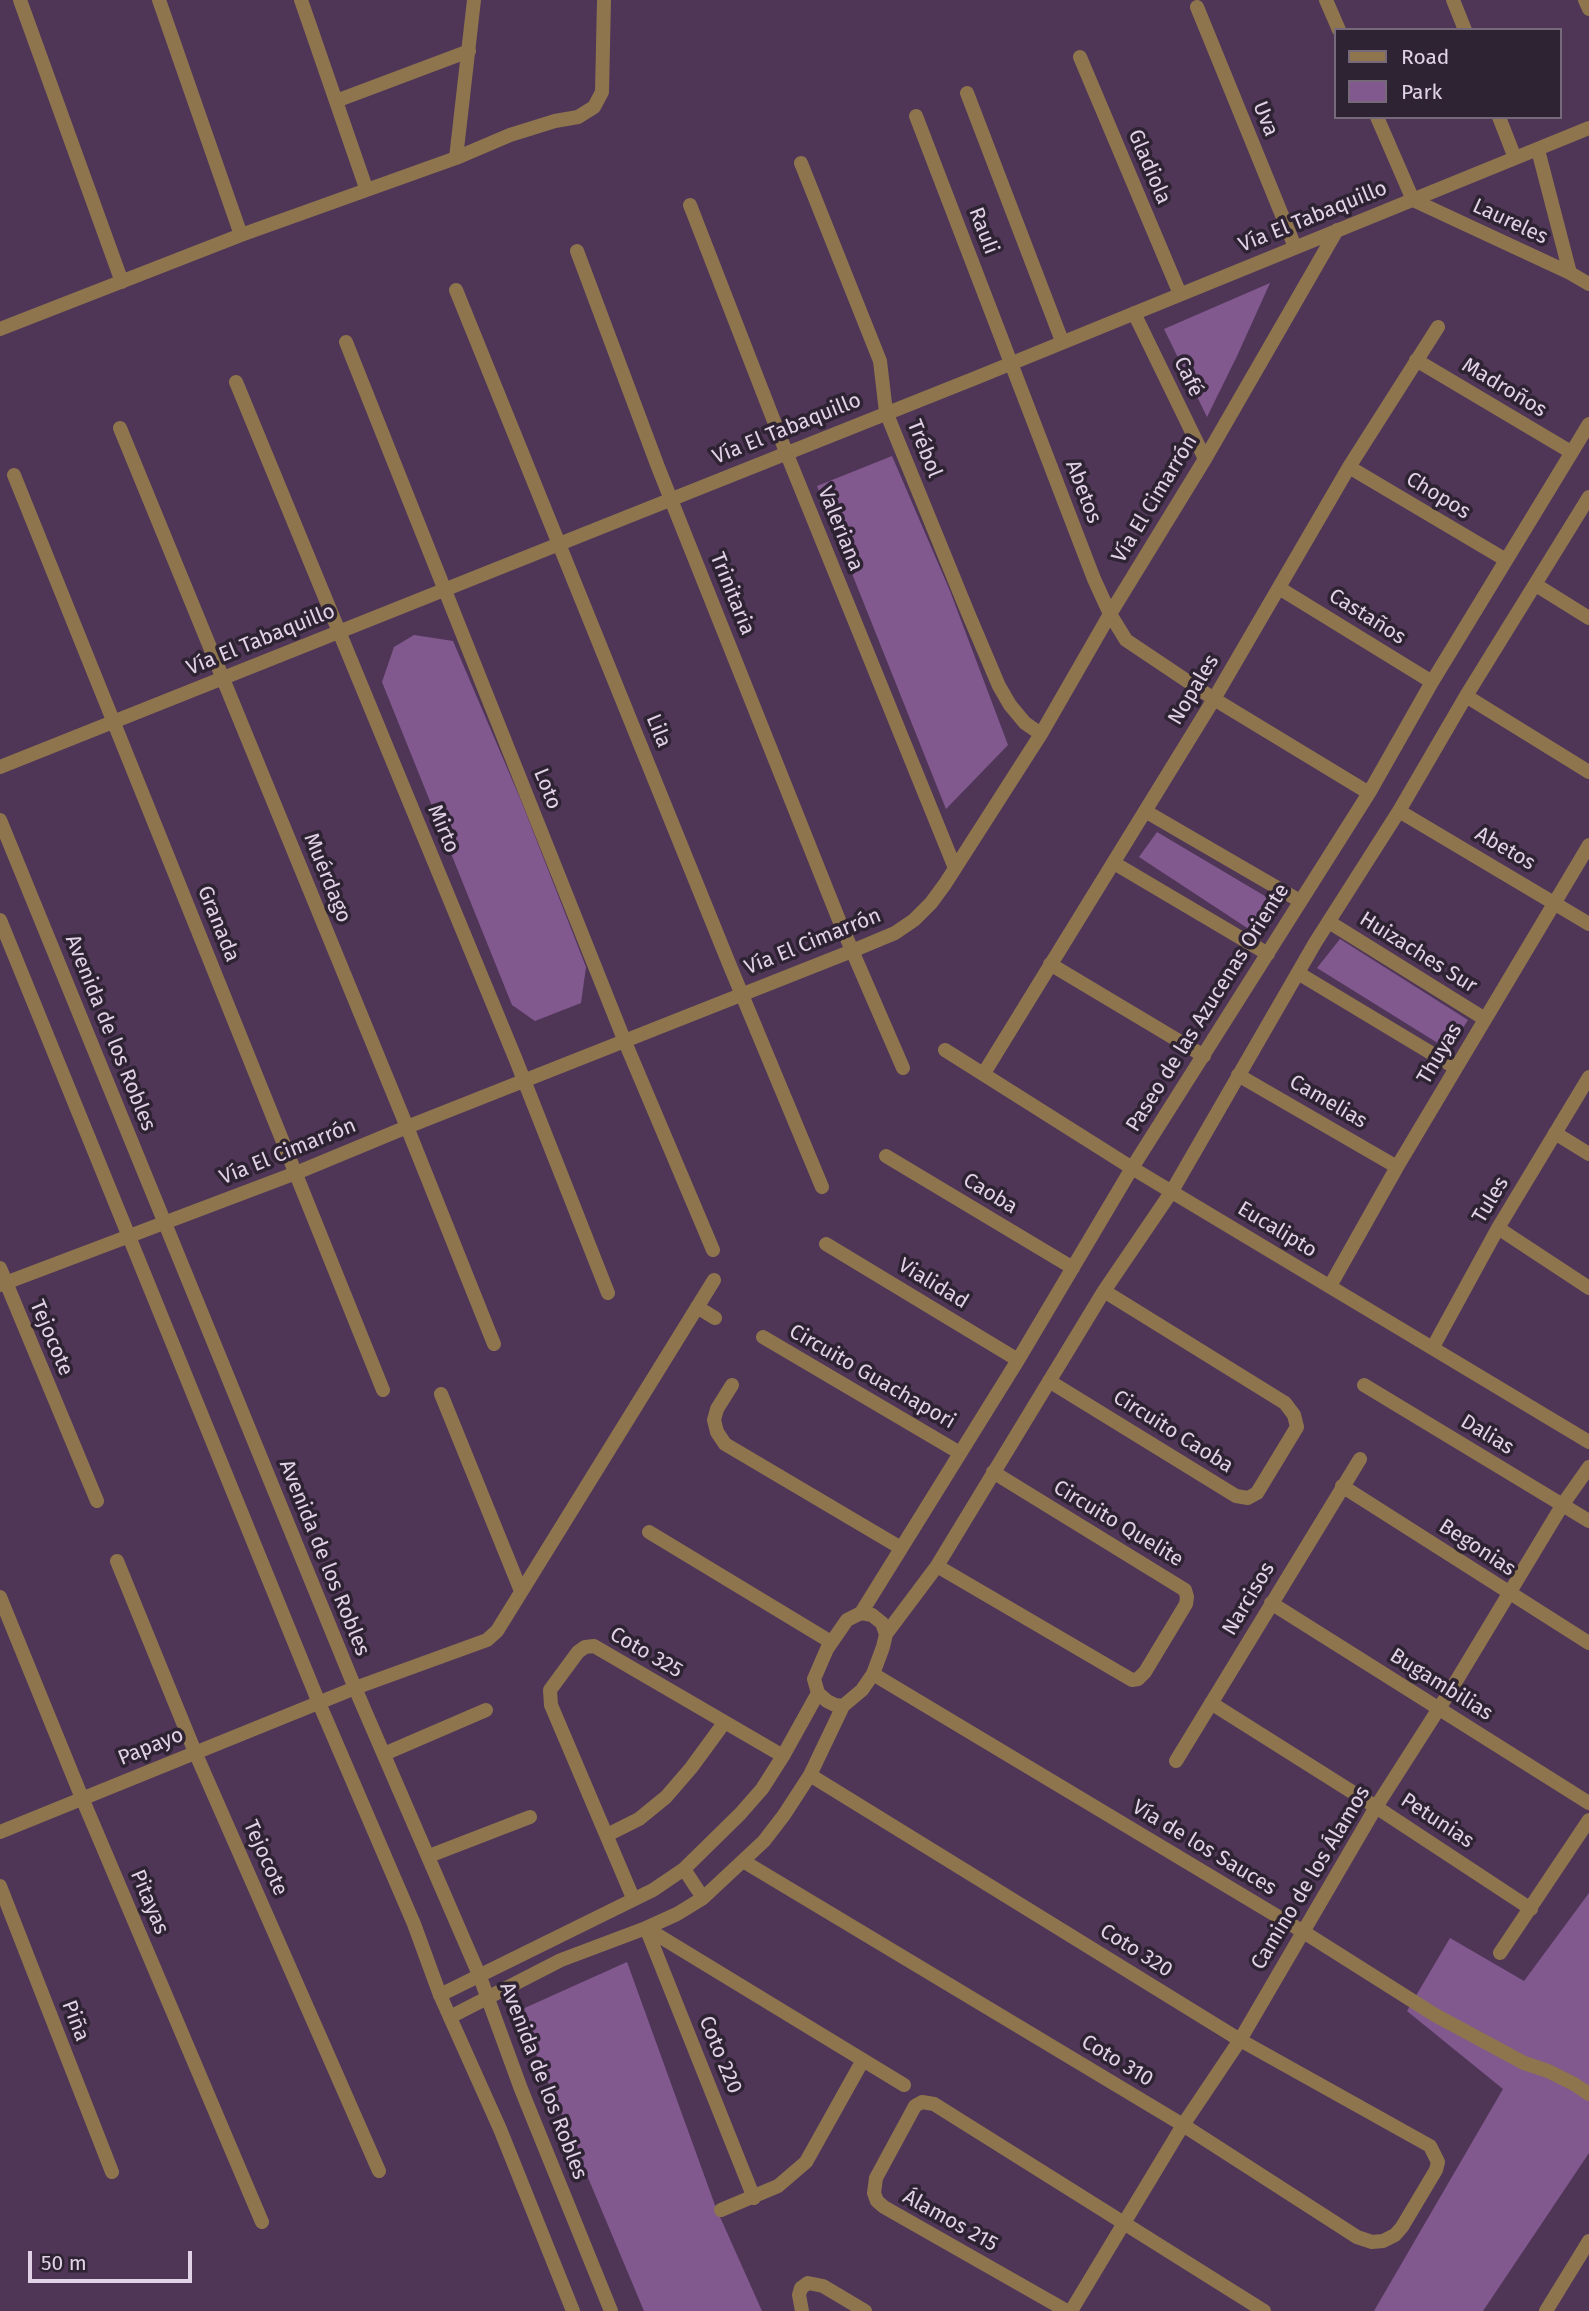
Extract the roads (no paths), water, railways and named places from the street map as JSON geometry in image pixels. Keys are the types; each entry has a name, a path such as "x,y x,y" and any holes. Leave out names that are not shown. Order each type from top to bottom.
{"street":[{"path":"20,0 122,282"},
{"path":"159,0 241,235"},
{"path":"301,0 366,188"},
{"path":"456,158 474,0"},
{"path":"0,329 366,188 456,158 510,135 578,117 594,107 602,92 604,0"},
{"path":"1326,0 1338,28"},
{"path":"1453,0 1464,28"},
{"path":"1586,0 1589,9"},
{"name":"Uva","path":"1197,6 1295,247"},
{"path":"336,101 470,51"},
{"name":"Gladiola","path":"1080,57 1180,294"},
{"path":"967,93 1062,341"},
{"name":"Rauli","path":"916,116 1011,362"},
{"path":"1378,119 1413,200"},
{"path":"1500,119 1515,158"},
{"name":"Vía El Tabaquillo","path":"0,767 1589,128"},
{"path":"1538,150 1570,273"},
{"name":"Trébol","path":"801,163 880,361 887,412 999,686 1025,723 1041,734"},
{"name":"Laureles","path":"1413,200 1589,284"},
{"name":"Valeriana","path":"690,205 786,452 955,868"},
{"name":"Vía El Cimarrón","path":"3,1284 296,1173 407,1126 625,1042 895,933 914,920 931,903 955,868 1041,734 1110,614 1205,459 1337,230"},
{"name":"Trinitaria","path":"577,251 671,498 852,951 903,1068"},
{"name":"Lila","path":"456,290 822,1187"},
{"name":"Café","path":"1134,313 1205,459"},
{"name":"Nopales","path":"984,1073 1213,699 1349,467 1438,327"},
{"name":"Loto","path":"346,342 625,1042 713,1250"},
{"name":"Madroños","path":"1416,360 1571,452"},
{"name":"Abetos","path":"1011,362 1094,579 1126,640 1213,699 1369,793"},
{"name":"Mirto","path":"236,382 525,1081 608,1293"},
{"name":"Paseo de las Azucenas Oriente","path":"818,1693 814,1679 831,1642 847,1620 861,1613 1018,1360 1132,1168 1369,793 1432,682 1589,424"},
{"name":"Muérdago","path":"120,428 494,1344"},
{"name":"Chopos","path":"1349,467 1506,560"},
{"name":"Granada","path":"14,475 383,1390"},
{"path":"450,2017 561,1960 677,1914 703,1898 743,1861 764,1841 784,1815 810,1775 844,1706 862,1690 873,1674 886,1634 937,1566 1104,1291 1172,1191 1298,973 1589,497"},
{"path":"1536,585 1589,618"},
{"name":"Castaños","path":"1279,588 1432,682"},
{"path":"1466,696 1589,772"},
{"path":"1145,811 1300,901"},
{"name":"Abetos","path":"1399,811 1589,924"},
{"name":"Avenida de los Robles","path":"0,820 355,1688 480,1976 521,2089 611,2311"},
{"name":"Thuyas","path":"1330,1286 1397,1167 1589,845"},
{"path":"1114,863 1268,954"},
{"path":"0,920 319,1703 414,1924 440,1995 495,2118 573,2311"},
{"name":"Huizaches Sur","path":"1329,922 1485,1019"},
{"path":"1050,964 1204,1056"},
{"path":"1298,973 1456,1068"},
{"name":"Eucalipto","path":"945,1050 1132,1168 1589,1442"},
{"name":"Camelias","path":"1238,1075 1397,1167"},
{"name":"Tules","path":"1433,1347 1498,1228 1589,1078"},
{"path":"1555,1133 1589,1154"},
{"name":"Caoba","path":"886,1156 1073,1268"},
{"path":"1498,1228 1589,1288"},
{"name":"Vialidad","path":"826,1244 1018,1360"},
{"name":"Tejocote","path":"0,1268 3,1284 97,1501"},
{"name":"Papayo","path":"0,1832 355,1688 487,1640 496,1631 714,1280"},
{"name":"Circuito Caoba","path":"1049,1381 1236,1496 1248,1498 1257,1493 1297,1427 1294,1415 1285,1403 1104,1291"},
{"path":"696,1307 715,1318"},
{"name":"Circuito Guachapori","path":"763,1337 960,1453"},
{"path":"732,1385 717,1409 715,1420 717,1432 724,1444 901,1548"},
{"name":"Dalias","path":"1364,1385 1589,1521"},
{"path":"441,1394 521,1591"},
{"name":"Narcisos","path":"1176,1761 1360,1459"},
{"name":"Camino de los Álamos","path":"1069,2311 1183,2125 1240,2040 1376,1807 1563,1504 1589,1467"},
{"name":"Circuito Quelite","path":"937,1566 1132,1680 1138,1679 1145,1672 1186,1604 1185,1590 993,1472"},
{"name":"Begonias","path":"1342,1486 1589,1643"},
{"path":"649,1532 831,1642"},
{"name":"Tejocote","path":"117,1560 195,1752 379,2171"},
{"name":"Pitayas","path":"0,1597 262,2222"},
{"name":"Bugambilias","path":"1271,1603 1589,1803"},
{"path":"861,1613 872,1615 883,1623 886,1634"},
{"name":"Coto 325","path":"633,1898 551,1705 550,1690 578,1652 585,1647 594,1646 783,1756"},
{"name":"Vía de los Sauces","path":"873,1674 1302,1931 1435,2015 1589,2094"},
{"path":"440,1995 653,1890 684,1869 762,1789 818,1693 827,1701 844,1706"},
{"name":"Petunias","path":"1211,1703 1531,1909"},
{"path":"384,1754 486,1710"},
{"path":"607,1835 639,1819 666,1797 724,1723"},
{"name":"Coto 320","path":"810,1775 1240,2040 1430,2146 1438,2162"},
{"path":"429,1856 530,1817"},
{"path":"1500,1953 1589,1820"},
{"name":"Coto 310","path":"743,1861 1183,2125 1357,2237 1371,2242 1383,2241 1395,2235 1436,2170 1438,2162"},
{"path":"684,1869 703,1898"},
{"name":"Piña","path":"0,1886 112,2172"},
{"path":"646,1928 904,2085"},
{"name":"Coto 220","path":"646,1928 754,2198"},
{"path":"721,2210 778,2186 806,2162 863,2060"},
{"name":"Álamos 215","path":"1069,2311 877,2201 874,2193 876,2178 915,2106 922,2102 934,2104 1123,2222"},
{"path":"1123,2222 1264,2311"},
{"path":"1546,2311 1585,2257 1589,2241"},
{"path":"802,2311 799,2295 808,2283 823,2286 865,2311"}]}
